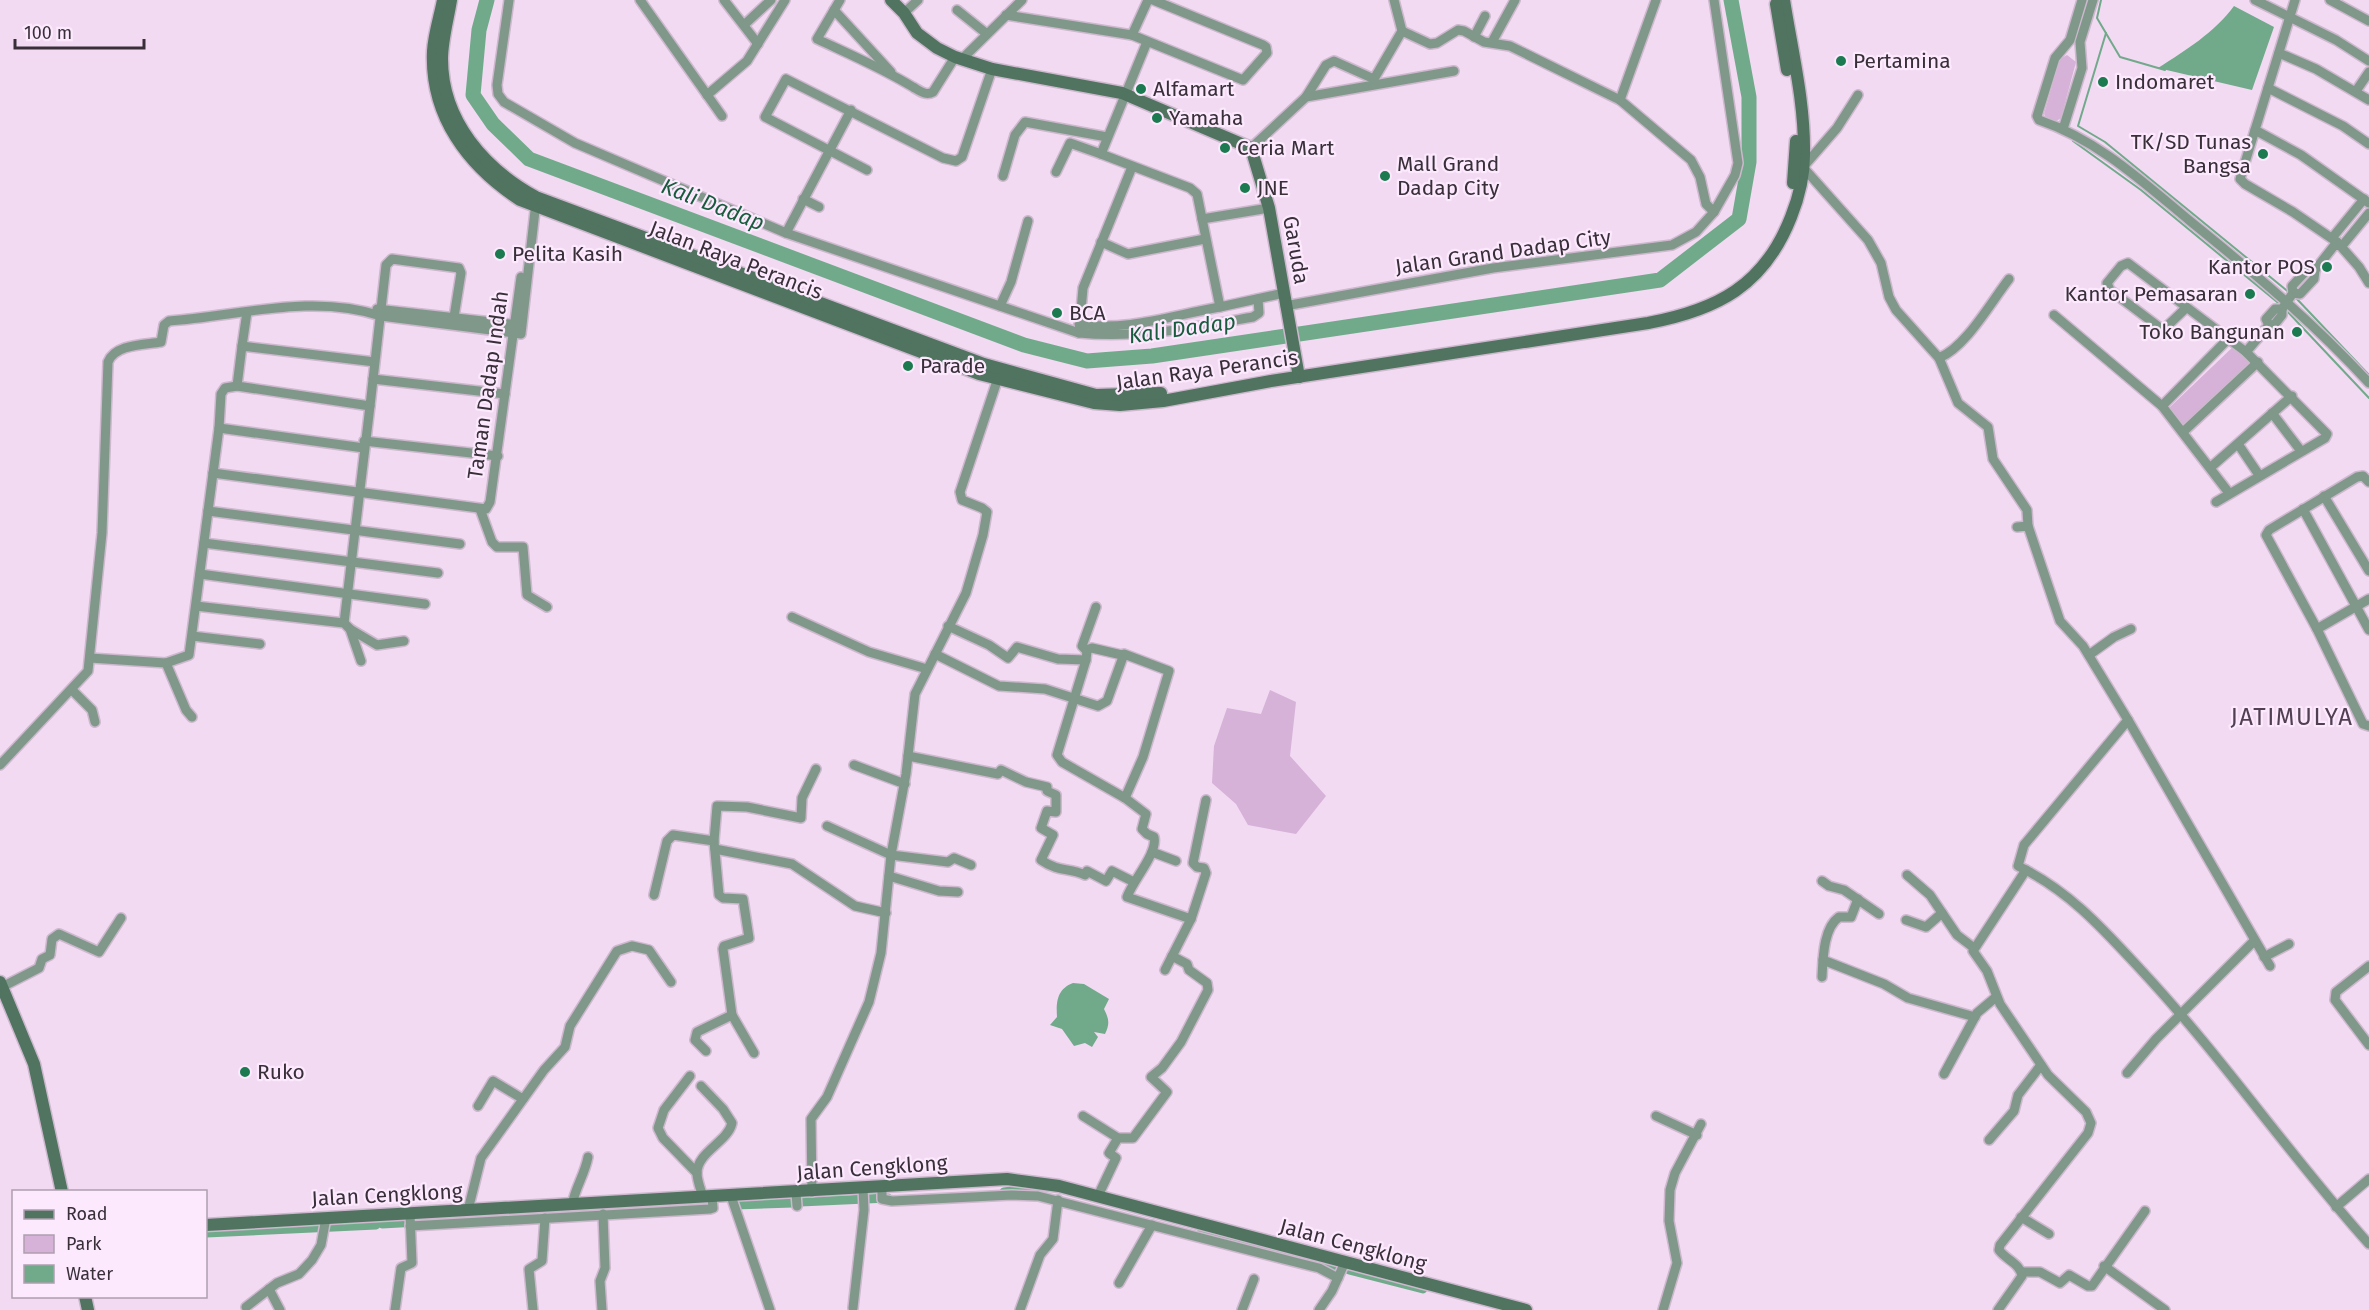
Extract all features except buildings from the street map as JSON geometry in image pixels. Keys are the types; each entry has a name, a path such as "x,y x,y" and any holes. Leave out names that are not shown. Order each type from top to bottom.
{"street":[{"name":"Jalan Raya Perancis","path":"443,0 433,50 434,77 447,123 468,156 487,175 533,200 691,263 999,375 1076,391 1118,396 1161,393 1436,351 1647,316 1703,301 1738,280 1763,254 1785,210 1800,164 1803,126 1784,0"},
{"name":"Jalan Raya Perancis","path":"451,0 442,60 448,94 456,118 469,141 495,169 533,200"},
{"path":"509,0 496,85 498,94 504,102 575,143 786,233 1000,306 1107,336 1137,334 1253,317 1259,314 1258,300"},
{"path":"640,0 722,116"},
{"path":"724,0 758,44"},
{"path":"744,25 771,0"},
{"path":"707,95 747,62 785,0"},
{"path":"840,0 817,39 894,76 921,92 931,94 959,58 987,34 1015,2"},
{"path":"891,0 926,41 959,58 992,69 1125,94 1251,148 1306,98 1326,66 1334,60 1374,79 1402,31 1394,0"},
{"path":"904,13 918,0"},
{"path":"1492,42 1515,0"},
{"path":"1620,100 1656,0"},
{"name":"Jalan Grand Dadap City","path":"1079,329 1135,324 1258,300 1284,300 1493,268 1672,245 1696,232 1714,212 1738,163 1714,0"},
{"name":"Jalan Raya Perancis","path":"1776,0 1800,164"},
{"path":"2082,0 2070,40 2055,58 2037,116 2039,120 2063,129 2095,146 2288,301 2369,383"},
{"path":"2063,129 2082,68 2080,42 2093,0"},
{"path":"2255,0 2336,40 2369,61"},
{"path":"2295,0 2240,179 2337,242 2360,267 2369,283"},
{"path":"2330,0 2369,21"},
{"path":"1006,15 1132,35 1244,80 1267,53 1263,45 1156,1 1132,35"},
{"path":"834,10 894,76"},
{"path":"957,10 987,34"},
{"path":"1474,37 1485,16"},
{"path":"1402,31 1430,44 1437,43 1458,30 1474,37 1510,46 1620,100 1691,160 1700,177 1706,204 1714,212"},
{"path":"1101,154 1147,42"},
{"path":"2279,53 2356,91 2369,100"},
{"path":"867,170 765,116 785,80 788,79 943,158 956,161 962,157 992,69"},
{"path":"1306,98 1454,71"},
{"path":"2356,91 2369,72"},
{"path":"2268,88 2343,126 2369,144"},
{"path":"1858,95 1837,128 1800,164 1868,240 1881,263 1889,297 1896,310 1939,358 1958,403 1988,427 1994,462 2029,515 2028,526 2060,621 2089,656 2128,720 2253,941 2270,966"},
{"path":"786,233 850,110"},
{"path":"1003,176 1016,135 1025,122 1107,137"},
{"path":"2246,352 2268,325 2274,325 2283,315 2288,301 2300,294 2314,279 2315,270 2367,201 2301,155 2255,130"},
{"path":"1056,172 1070,143 1194,191 1220,307"},
{"name":"Garuda","path":"1251,148 1269,208 1298,373"},
{"path":"1079,329 1083,288 1132,167"},
{"path":"804,199 819,207"},
{"name":"Taman Dadap Indah","path":"483,508 490,502 498,456 533,200"},
{"path":"1202,219 1269,208"},
{"path":"2337,242 2369,213"},
{"path":"1000,306 1011,282 1028,220"},
{"path":"1101,242 1128,254 1205,239"},
{"path":"361,661 347,626 347,594 386,265 394,259 460,270 454,317"},
{"path":"2186,308 2163,330 2110,290 2107,284 2121,266 2128,263 2258,362 2327,434 2325,438 2216,502"},
{"path":"1939,358 1948,354 1966,336 2009,279"},
{"path":"0,765 87,674 102,533 110,358 118,350 161,342 166,321 294,306 454,317 517,329"},
{"path":"237,386 247,312"},
{"path":"381,312 517,329"},
{"path":"2054,315 2162,406 2229,493"},
{"path":"2162,406 2229,338"},
{"path":"242,346 375,362"},
{"path":"2182,432 2258,362"},
{"path":"812,1192 811,1119 827,1096 869,1002 881,953 891,855 905,784 915,694 966,593 984,536 987,512 962,500 960,492 999,375"},
{"path":"373,379 506,394"},
{"path":"90,658 166,663 189,655 222,390 237,386 370,406"},
{"path":"2211,467 2292,396"},
{"path":"2272,413 2301,451"},
{"path":"219,428 364,445 498,456"},
{"path":"2238,444 2259,475"},
{"path":"213,473 483,508 492,542 498,548 523,547 527,595 547,607"},
{"path":"2369,482 2360,476 2269,530 2266,535 2317,629 2363,724 2369,726"},
{"path":"2324,496 2369,571"},
{"path":"2303,509 2369,630"},
{"path":"208,511 460,544"},
{"path":"2017,527 2028,526"},
{"path":"204,543 438,573"},
{"path":"200,574 425,603"},
{"path":"2317,629 2369,599"},
{"path":"196,606 347,626 373,644 404,641"},
{"path":"1096,607 1082,646 1086,650 1125,654 1169,673 1143,757 1125,798"},
{"path":"792,617 869,652 927,669"},
{"path":"948,626 989,645 1008,658 1017,647 1058,659 1086,660"},
{"path":"2089,656 2114,637 2131,629"},
{"path":"192,636 260,644"},
{"path":"1086,650 1086,660 1073,698 1057,755 1058,759 1125,798 1146,814 1143,829 1156,840 1152,852 1127,897 1191,918"},
{"path":"935,654 999,686 1045,689 1098,706 1107,701 1122,655"},
{"path":"166,663 186,710 192,717"},
{"path":"72,690 92,710 95,722"},
{"path":"2128,720 2024,844 2018,866 2057,888 2082,908 2183,1015 2336,1207 2369,1244"},
{"path":"908,756 998,774 1001,770 1008,771 1026,782 1047,787 1047,791 1056,795 1057,807 1056,812 1047,812 1041,828 1053,835 1041,860 1061,871 1077,871 1085,875 1088,871 1106,882 1112,871 1134,882"},
{"path":"854,765 905,784"},
{"path":"754,1053 732,1015 723,949 724,946 749,938 743,899 723,898 719,895 715,845 717,806 747,807 801,818 802,798 816,769"},
{"path":"1165,970 1191,918 1206,873 1204,868 1197,867 1193,863 1206,800"},
{"path":"827,826 891,855 948,862 957,858 971,865"},
{"path":"654,895 667,841 673,835 792,864 855,906 886,913"},
{"path":"1152,852 1176,861"},
{"path":"2026,870 1974,948 1974,953 1987,971 1996,997 2041,1065 2086,1112 2091,1128 2021,1217 1999,1250 2022,1272 2040,1272 2060,1283 2068,1275 2074,1276 2088,1286 2095,1282 2104,1266 2145,1211"},
{"path":"1907,875 1927,891 1957,935 1974,948"},
{"path":"889,876 939,891 958,892"},
{"path":"1822,881 1858,899 1879,914"},
{"path":"1822,977 1823,960 1834,920 1839,917 1851,917 1858,899"},
{"path":"1906,920 1926,927 1942,913"},
{"path":"62,1190 34,1064 1,984 39,968 42,959 49,956 52,940 59,933 99,952 121,918"},
{"path":"2127,1073 2156,1039 2183,1015 2253,941"},
{"path":"2264,957 2289,944"},
{"path":"468,1210 481,1158 544,1070 566,1047 572,1023 616,951 632,946 649,950 671,982"},
{"path":"1083,1116 1118,1138 1133,1138 1166,1094 1167,1090 1151,1077 1162,1068 1181,1042 1208,990 1207,983 1189,970 1187,964 1172,956"},
{"path":"1823,960 1884,984 1908,998 1975,1017"},
{"path":"2369,966 2336,992 2335,1000 2369,1045"},
{"path":"1944,1074 1981,1007 1996,997"},
{"path":"706,1051 695,1040 698,1032 732,1015"},
{"path":"1989,1140 2014,1111 2022,1088 2041,1065"},
{"path":"690,1076 664,1110 658,1128 663,1138 697,1173 710,1200"},
{"path":"478,1106 493,1081 523,1099"},
{"path":"697,1173 704,1157 729,1131 732,1123 723,1109 701,1086"},
{"path":"1656,1116 1697,1135"},
{"path":"1663,1310 1677,1263 1669,1221 1670,1190 1701,1124"},
{"path":"1098,1196 1116,1158 1109,1153 1118,1138"},
{"path":"572,1205 574,1194 586,1170 588,1157"},
{"name":"Jalan Cengklong","path":"207,1225 325,1224 410,1220 468,1210 572,1205 586,1210 710,1200 731,1196 796,1199 812,1192 864,1195 882,1191 1007,1179 1033,1181 1098,1196 1196,1230 1341,1271 1526,1310"},
{"path":"2336,1207 2369,1179"},
{"path":"882,1191 892,1201 1012,1195 1058,1200 1152,1225 1196,1230 1318,1268 1341,1271 1319,1310"},
{"path":"853,1308 864,1195"},
{"path":"731,1196 770,1310"},
{"path":"1020,1310 1040,1255 1053,1239 1058,1200"},
{"path":"395,1310 401,1268 412,1263 410,1220 545,1218 586,1210 603,1214 647,1206"},
{"path":"602,1310 600,1281 605,1268 603,1214"},
{"path":"2021,1217 2049,1234"},
{"path":"533,1310 529,1269 542,1261 545,1218"},
{"path":"246,1307 269,1289 298,1274 312,1260 319,1252 325,1224"},
{"path":"1119,1283 1152,1225"},
{"path":"2104,1266 2161,1309"},
{"path":"1998,1310 2020,1280 2022,1272"},
{"path":"1242,1310 1254,1279"},
{"path":"269,1289 280,1310"}],"green space":[{"path":"2067,55 2076,62 2061,118 2055,122 2048,120 2044,114 2060,59"},
{"path":"2235,345 2251,362 2184,426 2169,408"},
{"path":"1270,690 1296,702 1290,756 1326,796 1296,834 1248,825 1236,804 1212,783 1214,746 1227,708 1261,714"}],"water":[{"path":"2234,6 2274,27 2252,90 2158,68 2209,33"},
{"path":"1073,983 1084,984 1109,999 1104,1009 1108,1021 1107,1030 1105,1034 1094,1032 1098,1037 1092,1047 1085,1043 1074,1046 1062,1029 1050,1025 1057,1017 1057,1001 1061,992"}],"waterway":[{"name":"Kali Dadap","path":"487,0 479,30 473,95 493,124 529,159 1024,345 1087,361 1152,356 1660,280 1739,219 1749,162 1749,97 1731,0"},
{"path":"2101,0 2097,18 2120,57 2165,70"},
{"path":"2106,33 2078,126 2105,142 2291,294"},
{"path":"2074,137 2073,141 2141,190 2282,306"},
{"path":"2295,297 2369,375"},
{"path":"2286,310 2369,398"},
{"path":"1004,1192 1041,1187"},
{"path":"800,1202 888,1198"},
{"path":"735,1205 793,1203"},
{"path":"590,1209 626,1210"},
{"path":"461,1219 582,1210"},
{"path":"382,1224 418,1222"},
{"path":"207,1233 376,1225"},
{"path":"1202,1231 1335,1266"},
{"path":"1349,1270 1423,1289"}],"place":[{"name":"Pertamina","path":"1841,61"},
{"name":"Indomaret","path":"2103,82"},
{"name":"Alfamart","path":"1141,89"},
{"name":"Yamaha","path":"1157,118"},
{"name":"Ceria Mart","path":"1225,148"},
{"name":"TK/SD Tunas Bangsa","path":"2263,154"},
{"name":"Mall Grand Dadap City","path":"1385,176"},
{"name":"JNE","path":"1245,188"},
{"name":"Pelita Kasih","path":"500,254"},
{"name":"Kantor POS","path":"2327,267"},
{"name":"Kantor Pemasaran","path":"2250,294"},
{"name":"BCA","path":"1057,313"},
{"name":"Toko Bangunan","path":"2297,332"},
{"name":"Parade","path":"908,366"},
{"name":"Ruko","path":"245,1072"}],"district":[{"name":"JATIMULYA","path":"2292,717"}]}
